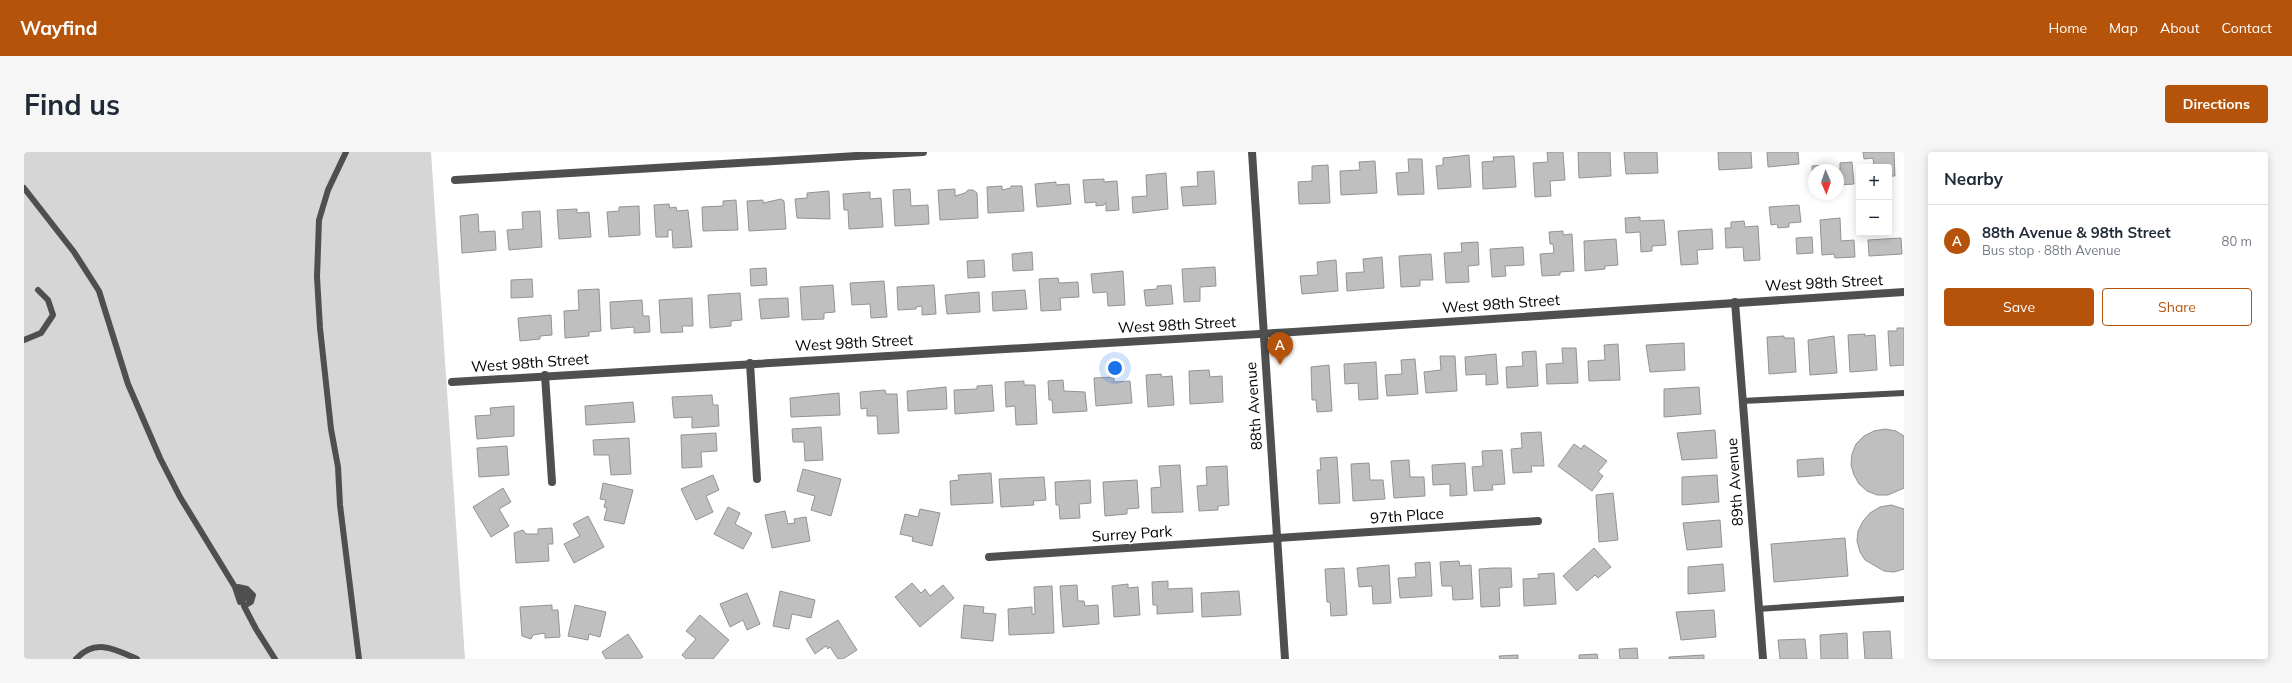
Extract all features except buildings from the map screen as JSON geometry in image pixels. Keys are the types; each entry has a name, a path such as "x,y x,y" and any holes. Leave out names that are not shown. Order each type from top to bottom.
{"street":[{"path":"455,180 923,152"},
{"name":"88th Avenue","path":"1252,152 1285,659"},
{"name":"West 98th Street","path":"452,382 545,375 1264,334 1904,292"},
{"name":"89th Avenue","path":"1735,302 1763,659"},
{"path":"750,363 757,479"},
{"path":"545,375 552,482"},
{"name":"97th Place","path":"1277,539 1538,521"},
{"name":"Surrey Park","path":"989,557 1277,539"}],"lane":[{"path":"346,152 328,190 319,220 317,277 320,328 331,429 338,467 340,505 360,659"},
{"path":"24,188 74,252 99,291 128,384 160,458 180,497 235,587 240,602 243,600 242,594 247,598 249,595 240,590 238,586 247,589 253,595 251,602 244,606 256,629 275,659"},
{"path":"24,340 41,333 52,315 48,300 38,290"},
{"path":"1742,401 1904,393"},
{"path":"1758,609 1904,599"},
{"path":"76,659 93,647 111,647 137,659"}],"shaded area":[{"path":"24,152 431,152 465,659 24,659"}],"place":[{"name":"88th Avenue & 98th Street","path":"1280,365"}]}
